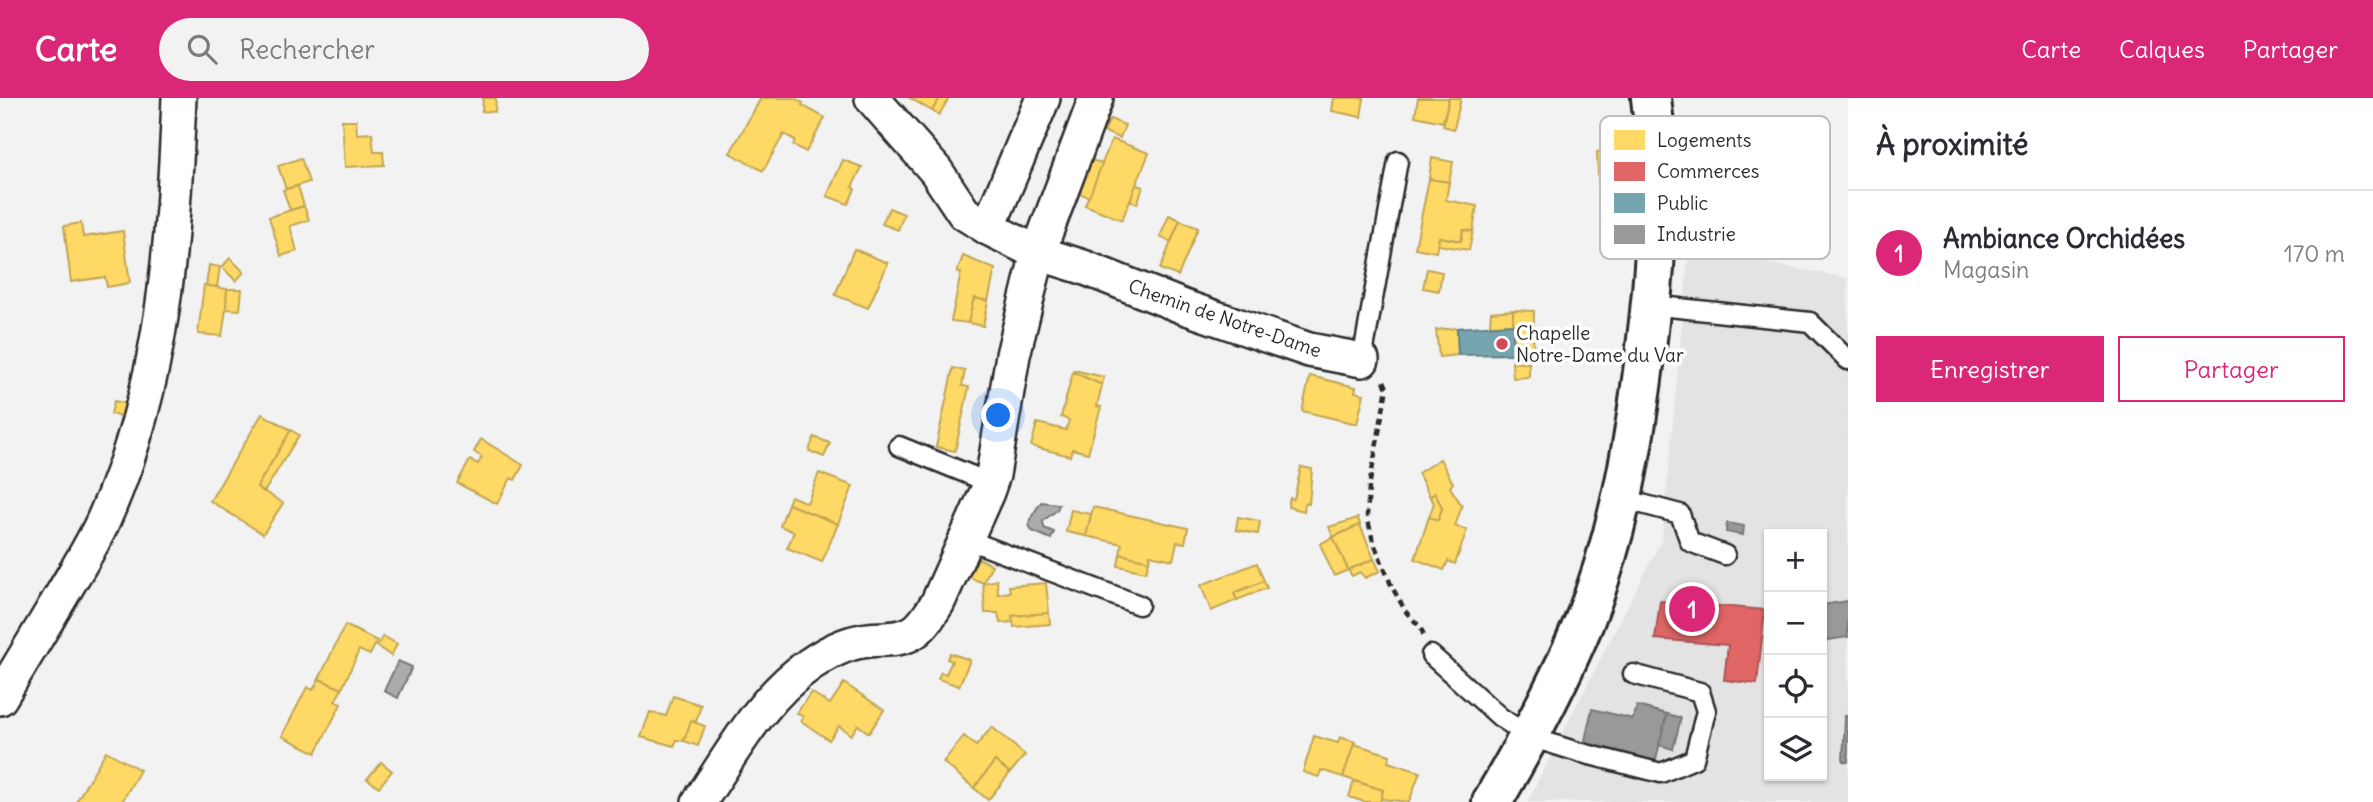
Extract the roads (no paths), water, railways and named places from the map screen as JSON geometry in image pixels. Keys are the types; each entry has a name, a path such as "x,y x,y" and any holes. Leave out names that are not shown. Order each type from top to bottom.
{"main road":[{"path":"1651,98 1653,116"},
{"path":"1492,802 1530,737 1584,620 1623,499 1638,414 1654,259"}],"street":[{"path":"0,698 103,521 126,464 145,404 160,336 172,231 179,98"},
{"name":"Chemin de Notre-Dame","path":"872,98 936,170 964,213 988,228 1038,253 1309,350 1362,360"},
{"path":"988,228 1043,98"},
{"path":"699,802 767,701 806,666 838,648 860,641 912,634 938,602 990,483 1013,355 1038,253 1096,98"}],"lane":[{"path":"1362,360 1398,161"},
{"path":"1651,305 1810,323 1848,360"},
{"path":"899,446 990,483"},
{"path":"1623,499 1680,514 1690,542 1724,555"},
{"path":"966,540 1139,605"},
{"path":"1431,655 1500,717 1530,737 1661,774 1694,759 1706,711 1700,692 1633,674"}],"place":[{"name":"Chapelle Notre-Dame du Var","path":"1502,344"},
{"name":"Ambiance Orchidées","path":"1692,609"}]}
